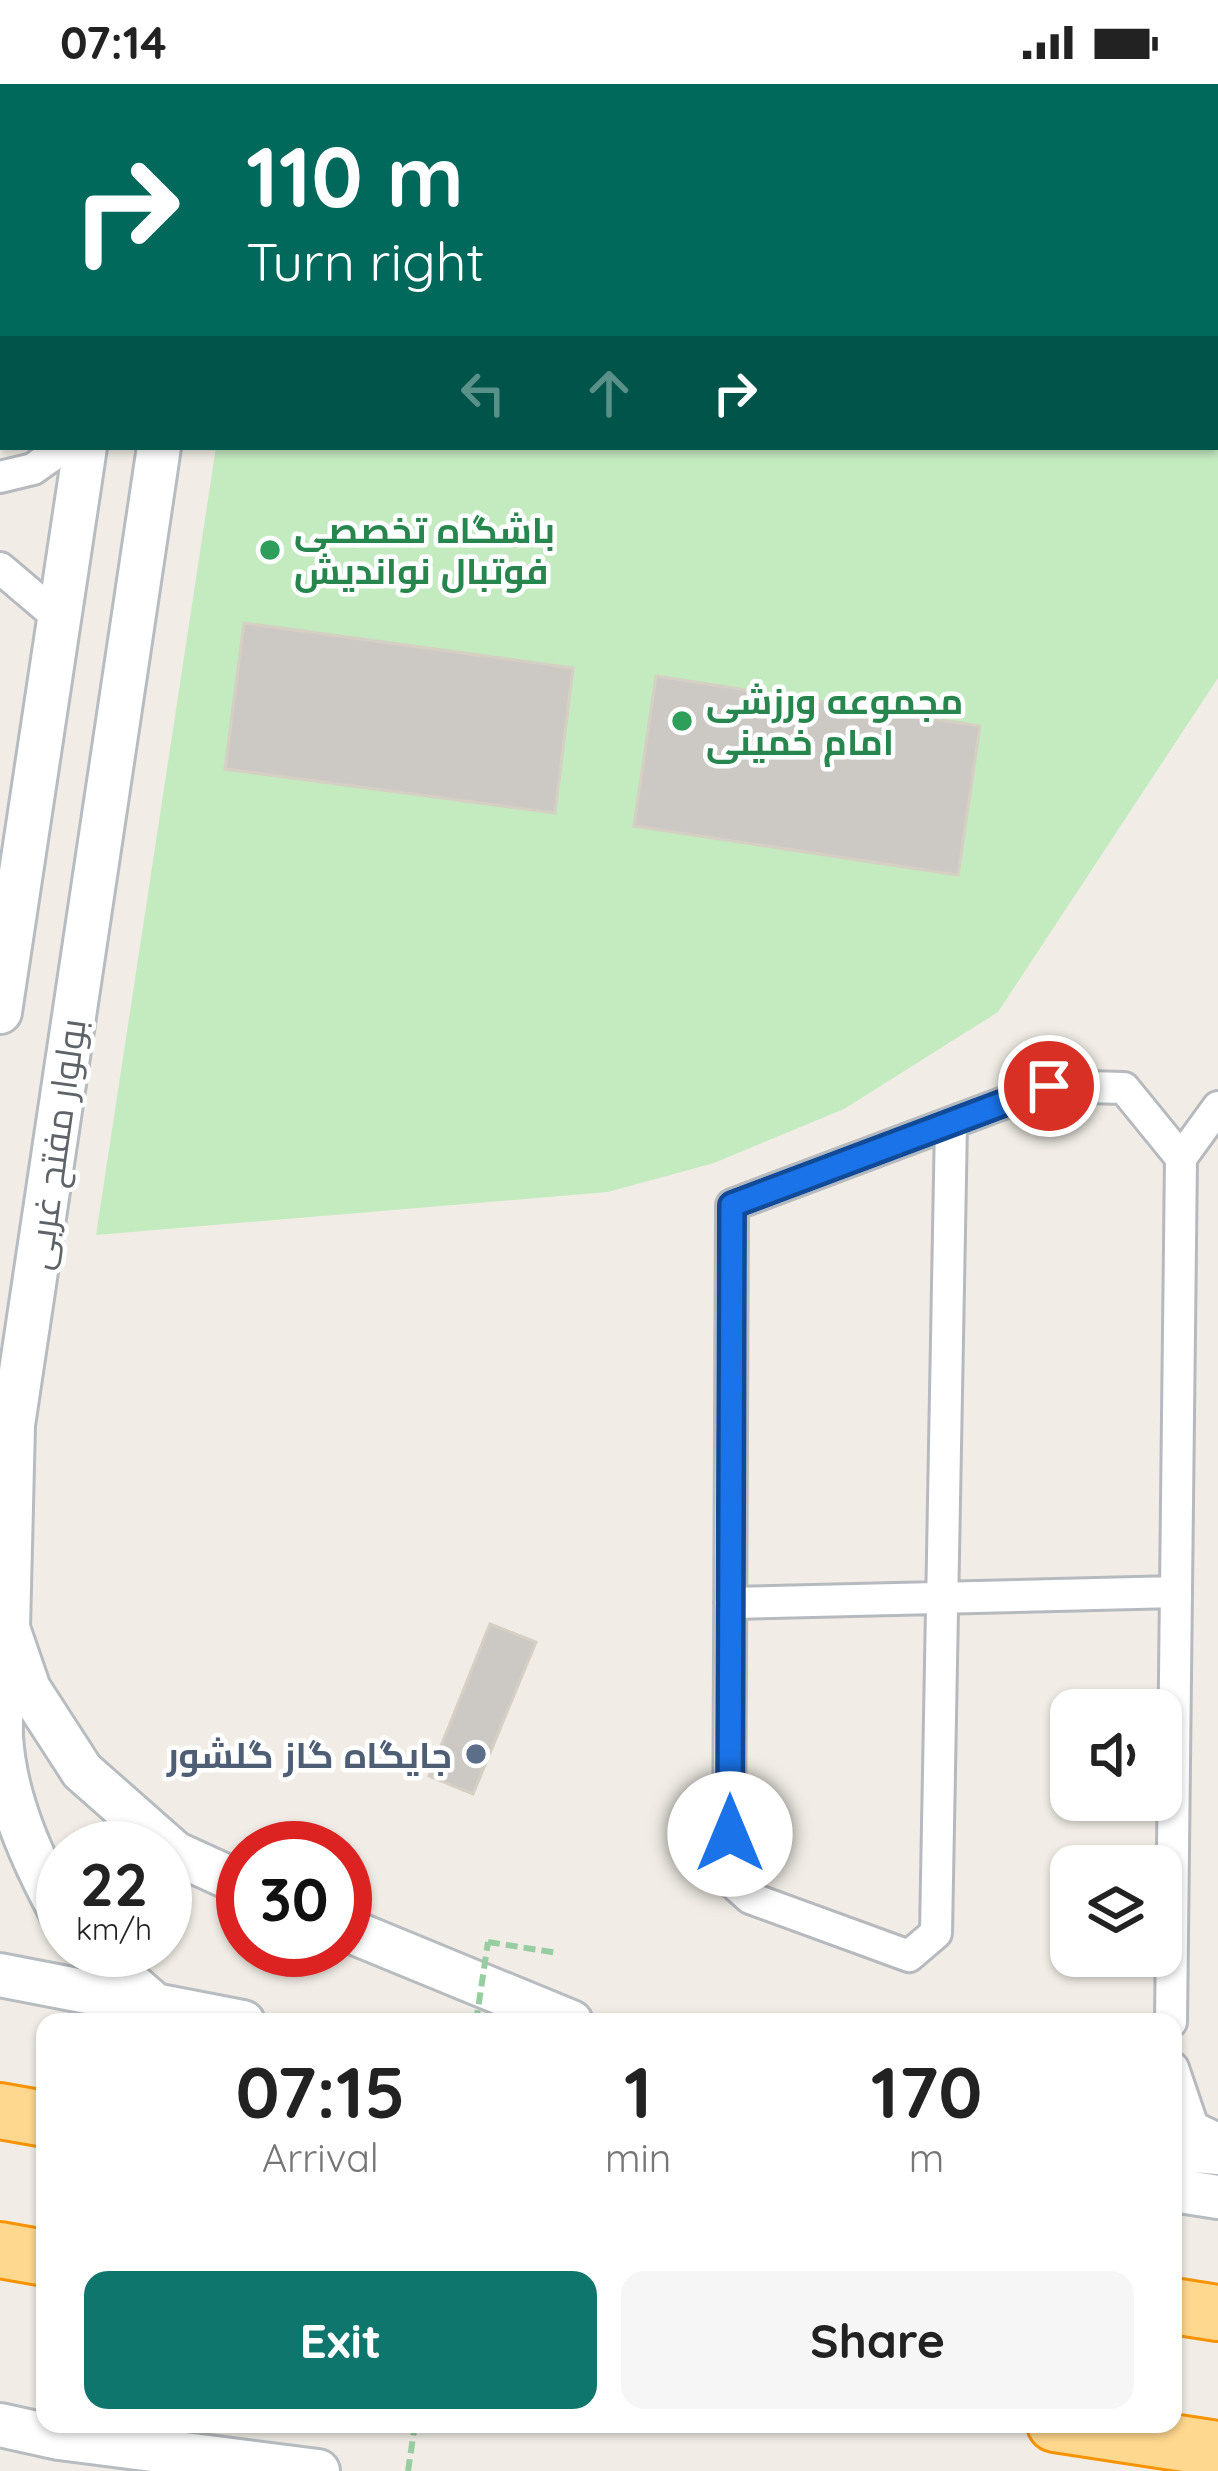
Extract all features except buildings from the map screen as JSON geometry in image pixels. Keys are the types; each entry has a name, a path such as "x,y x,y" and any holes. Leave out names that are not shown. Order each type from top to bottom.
{"highway":[{"path":"0,2111 36,2118"},
{"path":"0,2250 36,2256"},
{"path":"1182,2307 1218,2313"},
{"path":"1114,2433 1218,2449"}],"main road":[{"name":"بولوار مفتح غربی","path":"1,1000 85,450"},
{"name":"بولوار مفتح غربی","path":"159,450 13,1425 8,1628 29,1689 82,1772 175,1853 216,1872"},
{"path":"0,1670 8,1628"},
{"path":"8,1628 0,1732 7,1775 36,1860"},
{"path":"372,1940 549,2013"},
{"path":"0,1975 194,2013"},
{"path":"123,1977 156,2006"},
{"path":"1182,2150 1218,2153"},
{"path":"1182,2191 1218,2197"},
{"path":"0,2425 36,2433"},
{"path":"36,2433 318,2471"},
{"path":"0,2456 59,2438"}],"street":[{"path":"0,477 34,469 60,450"},
{"path":"0,568 59,618"},
{"path":"951,1123 936,1934 909,1955 750,1898 730,1880 732,1205 1049,1086 1124,1088 1181,1158"},
{"path":"1171,2013 1181,1158 1218,1107"},
{"path":"730,1603 1176,1592"},
{"path":"1182,2095 1193,2128 1218,2140"}],"path":[{"path":"477,2013 488,1942 558,1953"},
{"path":"408,2471 414,2433"}],"green space":[{"name":"مجموعه ورزشی امام خمینی","path":"216,450 1218,450 1218,678 998,1012 844,1109 714,1163 608,1192 96,1235"}],"place":[{"name":"باشگاه تخصصی فوتبال نواندیش","path":"270,550"},
{"name":"مجموعه ورزشی امام خمینی","path":"682,721"},
{"name":"جایگاه گاز گلشور","path":"476,1754"}],"route":[{"path":"730,1834 732,1205 1049,1086"}]}
